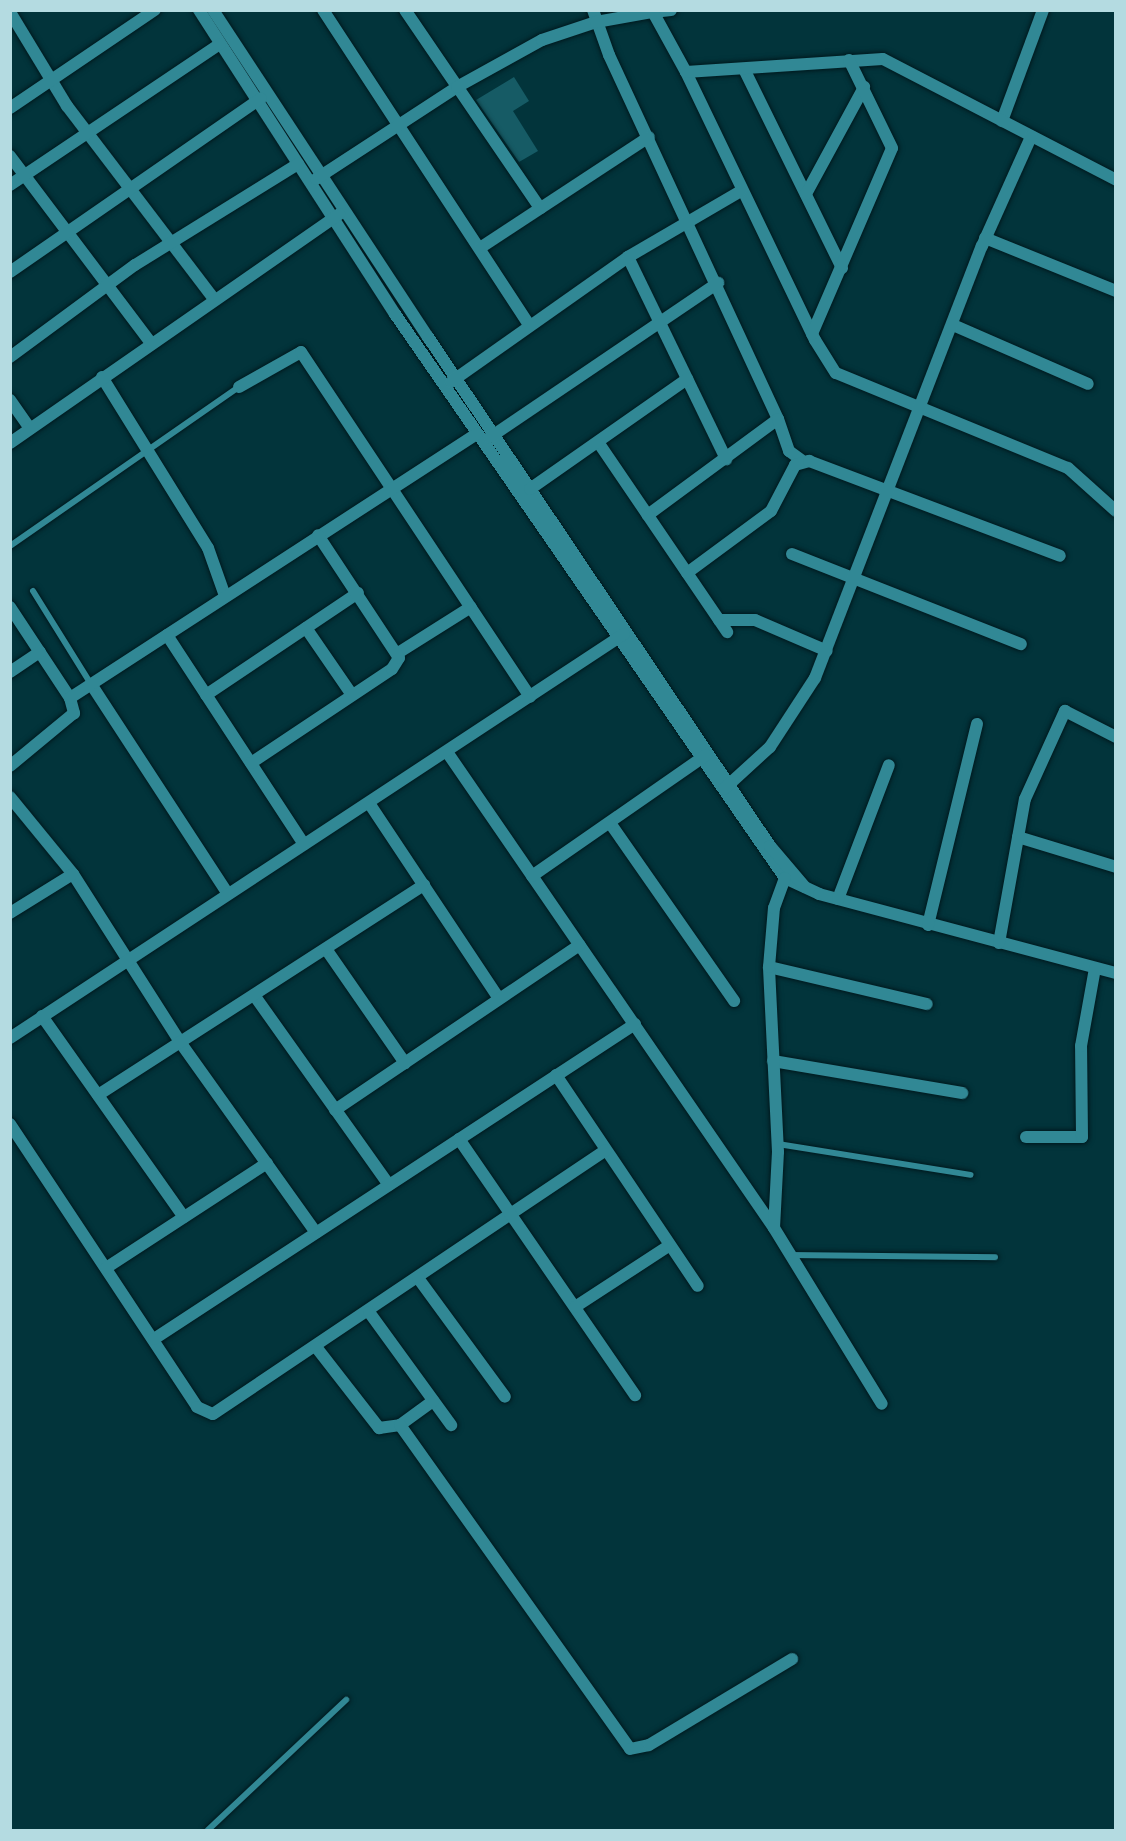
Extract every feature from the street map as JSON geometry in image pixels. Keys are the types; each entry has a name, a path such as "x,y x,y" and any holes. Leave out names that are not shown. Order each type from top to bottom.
{"street":[{"path":"10,108 155,10"},
{"path":"199,10 256,101 445,387 622,635 785,878 806,889 928,925 1116,973"},
{"path":"213,10 531,489 622,635"},
{"path":"323,10 400,124 529,326"},
{"path":"310,183 457,87 543,40 594,16 671,10"},
{"path":"1002,121 1043,10"},
{"path":"10,12 51,82 214,299"},
{"path":"409,12 540,208"},
{"path":"652,12 686,72 812,334 845,380 1068,468 1116,511"},
{"path":"594,16 718,283 778,419 789,451 802,461 889,490 1060,556"},
{"path":"10,185 220,44"},
{"path":"686,72 883,59 1116,180"},
{"path":"812,334 892,148 849,60"},
{"path":"744,69 842,268"},
{"path":"806,194 864,87"},
{"path":"10,272 129,187 268,93"},
{"path":"480,248 649,137"},
{"path":"725,788 778,738 827,651 985,238 1031,137"},
{"path":"10,156 151,342"},
{"path":"10,357 107,285 170,242 298,164"},
{"path":"445,387 628,257 688,218 741,190"},
{"path":"10,443 151,342 345,210"},
{"path":"985,238 1116,291"},
{"path":"628,257 726,459"},
{"path":"70,698 392,488 480,438 494,435 658,319 718,283"},
{"path":"953,325 1088,384"},
{"path":"239,387 301,352 530,697"},
{"path":"102,377 208,548 225,596"},
{"path":"531,489 687,379"},
{"path":"10,400 30,429"},
{"path":"648,515 778,419"},
{"path":"598,442 727,632"},
{"path":"687,573 771,511 795,465 802,461"},
{"path":"318,535 398,653"},
{"path":"792,554 1021,644"},
{"path":"206,695 358,593"},
{"path":"251,764 392,669 398,653 471,606"},
{"path":"10,608 70,698 69,720 10,766"},
{"path":"719,620 755,620 827,651"},
{"path":"306,628 352,696"},
{"path":"167,635 304,844"},
{"path":"10,1038 125,960 447,752 622,635"},
{"path":"10,672 40,652"},
{"path":"91,684 227,893"},
{"path":"999,943 1025,799 1065,711 1116,737"},
{"path":"928,925 977,724"},
{"path":"447,752 774,1228 882,1404"},
{"path":"532,876 704,756"},
{"path":"838,899 889,765"},
{"path":"725,788 806,889"},
{"path":"10,797 73,874 125,960 180,1042 316,1233"},
{"path":"369,803 499,999"},
{"path":"610,823 734,1001"},
{"path":"1018,837 1116,867"},
{"path":"10,913 73,874"},
{"path":"774,1228 778,1144 769,967 774,908 785,878"},
{"path":"98,1095 424,885"},
{"path":"335,1110 580,945"},
{"path":"326,949 405,1063"},
{"path":"769,967 927,1004"},
{"path":"1026,1137 1082,1137 1081,1046 1095,968"},
{"path":"254,995 389,1185"},
{"path":"42,1016 184,1217"},
{"path":"153,1339 635,1024"},
{"path":"773,1061 962,1093"},
{"path":"556,1076 698,1287"},
{"path":"10,1124 197,1407 213,1413 369,1312 606,1150"},
{"path":"459,1139 635,1395"},
{"path":"106,1268 267,1163"},
{"path":"575,1307 670,1245"},
{"path":"418,1278 505,1397"},
{"path":"369,1312 451,1425"},
{"path":"316,1347 373,1423 386,1429 400,1425 433,1401"},
{"path":"400,1425 630,1749 649,1746 792,1659"}],"lane":[{"path":"10,546 149,452 239,387"},
{"path":"33,591 91,684"},
{"path":"778,1144 971,1175"},
{"path":"791,1255 995,1257"},
{"path":"208,1830 346,1700"}],"building":[{"path":"514,77 529,101 513,111 538,151 519,162 476,100"}]}
